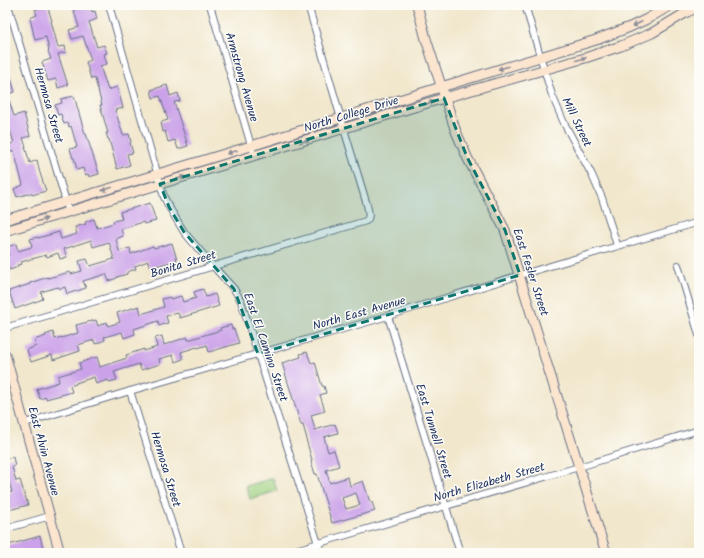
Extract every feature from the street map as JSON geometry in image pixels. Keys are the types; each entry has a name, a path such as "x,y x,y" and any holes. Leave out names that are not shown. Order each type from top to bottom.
{"street":[{"name":"Hermosa Street","path":"8,5 69,212"},
{"name":"East El Camino Street","path":"109,5 164,197 184,232 234,289 241,301 321,553"},
{"name":"Armstrong Avenue","path":"210,5 254,156"},
{"path":"308,5 344,129"},
{"name":"East Fesler Street","path":"417,5 444,98 455,129 467,157 505,230 606,553"},
{"name":"Mill Street","path":"526,5 552,95 564,123 592,175 602,198 618,246"},
{"name":"North College Drive","path":"5,220 157,175 596,40 630,27 671,5"},
{"name":"North College Drive","path":"5,231 444,98 585,58 621,46 652,32 687,12 699,7"},
{"name":"Bonita Street","path":"5,328 366,221 369,214 367,205 344,129"},
{"name":"North East Avenue","path":"25,423 388,316 520,274 699,222"},
{"path":"678,265 699,335"},
{"name":"East Tunnell Street","path":"388,316 460,553"},
{"name":"East Alvin Avenue","path":"5,354 60,553"},
{"name":"Hermosa Street","path":"130,391 181,553"},
{"name":"North Elizabeth Street","path":"286,553 579,467 699,430"},
{"path":"5,529 50,516"}],"highlighted area":[{"path":"444,98 467,157 505,230 520,275 258,354 234,289 184,232 169,207 160,184"}],"green space":[{"path":"273,478 277,491 250,499 246,486"}],"building":[{"path":"37,5 47,5 58,47 65,46 66,52 58,54 68,85 58,88 56,79 48,81 42,62 51,59 46,37 35,40 30,18 37,15 35,9 38,9"},
{"path":"72,5 90,5 92,12 95,11 97,19 89,22 97,47 104,45 107,53 104,54 107,64 100,66 108,90 117,87 120,97 123,108 115,110 123,135 129,134 133,153 127,154 130,165 117,169 106,133 108,133 100,105 102,105 95,79 91,79 86,62 91,60 83,36 72,39 69,30 79,27"},
{"path":"5,65 7,65 15,92 7,94 14,116 24,113 30,136 23,138 25,147 30,163 37,160 46,191 32,195 31,193 17,197 14,189 23,185 14,151 9,152 7,145 14,143 8,125 5,126"},
{"path":"167,85 170,96 178,93 180,101 174,102 188,146 178,149 175,140 168,142 165,131 163,132 161,122 168,120 160,96 153,98 151,90"},
{"path":"74,96 99,174 89,177 88,174 85,175 83,168 77,170 70,149 77,147 71,126 69,127 68,123 64,124 61,114 58,115 55,105 62,103 61,99"},
{"path":"150,203 156,221 144,224 143,222 121,229 123,236 116,239 119,251 130,248 131,254 153,246 154,248 172,243 177,260 150,268 148,261 135,266 136,269 127,272 127,274 109,281 106,274 83,281 86,288 67,294 65,287 60,289 59,287 54,288 41,292 43,299 15,309 9,291 48,277 82,271 79,261 87,259 90,266 114,259 109,242 93,247 91,240 64,249 67,257 60,259 58,253 47,257 46,255 21,262 22,264 17,265 18,267 10,270 9,268 5,269 5,256 9,255 7,247 16,244 18,251 32,247 30,239 59,232 61,239 77,234 75,227 86,224 85,222 94,219 97,228 114,223 113,221 122,219 120,212"},
{"path":"203,289 206,297 215,294 219,306 180,318 178,313 166,316 168,323 159,326 158,321 134,329 135,334 124,338 122,332 104,337 105,340 95,344 94,340 78,345 80,351 53,360 52,355 31,362 27,350 36,346 34,340 46,336 45,335 53,332 55,339 78,333 76,325 96,320 98,326 107,322 108,326 120,322 117,313 139,306 141,314 164,307 162,299 170,297 171,299 181,296 183,302 196,298 194,292"},
{"path":"231,325 239,343 209,352 207,345 197,347 181,352 183,359 175,362 173,355 159,359 160,364 141,370 139,364 114,372 117,380 109,382 108,380 96,384 94,377 70,386 72,392 46,399 46,397 40,399 37,389 59,382 58,376 81,369 79,363 97,357 100,367 127,358 126,355 144,349 144,351 157,347 155,338 162,336 164,345 187,337 188,340 221,330 220,328"},
{"path":"307,352 311,363 315,362 322,386 324,386 326,393 320,395 325,411 311,415 315,430 335,424 338,433 324,437 328,452 334,450 339,466 326,470 330,483 348,477 350,486 363,481 370,502 372,502 375,511 332,523 317,474 315,474 303,425 301,425 282,363 301,357 300,354","holes":["356,493 360,505 346,509 342,498"]},
{"path":"13,457 15,466 12,467 16,481 20,480 28,505 5,511 5,494 12,492 8,479 5,480 5,459"},
{"path":"40,536 44,552 5,553 5,546"}]}
